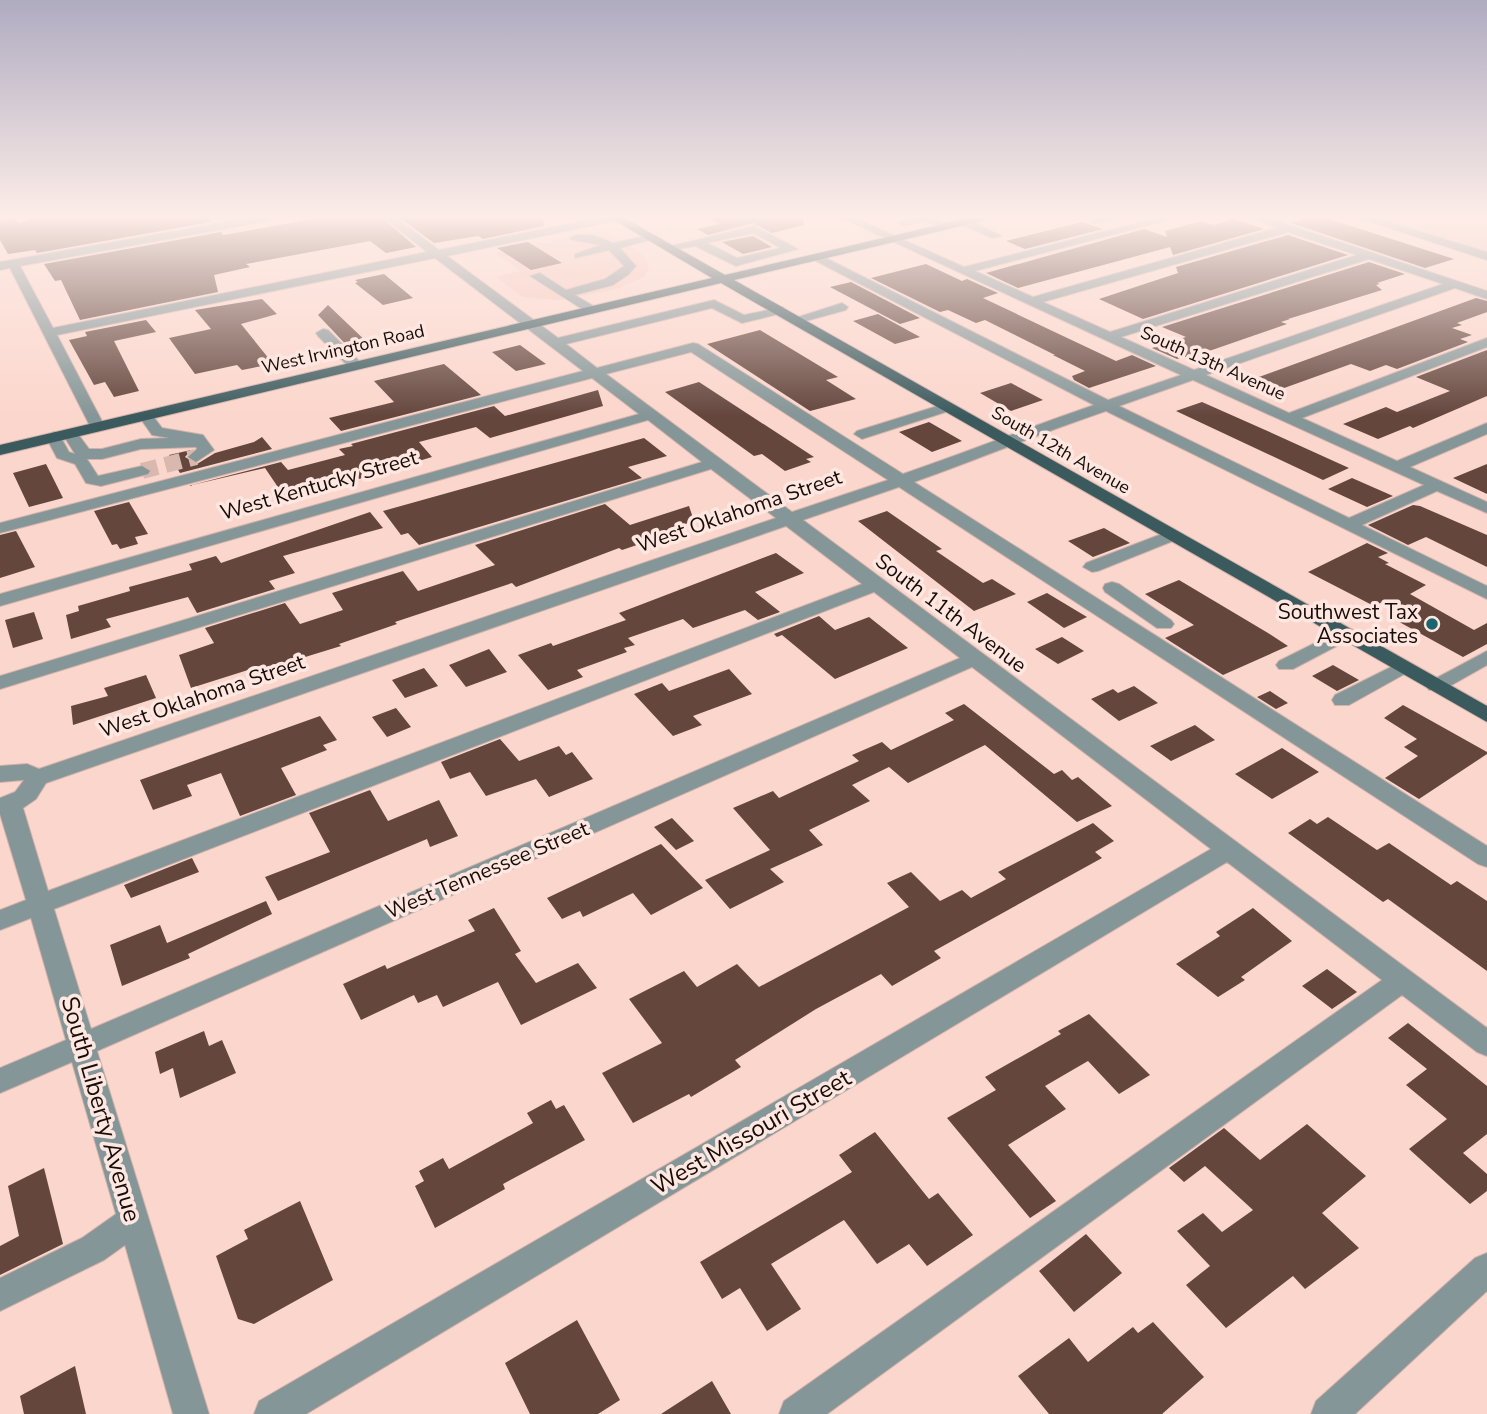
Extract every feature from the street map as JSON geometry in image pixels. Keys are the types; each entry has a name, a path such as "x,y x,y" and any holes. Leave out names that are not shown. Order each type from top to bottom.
{"main road":[{"name":"West Irvington Road","path":"0,450 702,284"},
{"name":"South 12th Avenue","path":"732,284 1436,686 1485,711"}],"street":[{"path":"19,284 49,333 97,427"},
{"path":"49,333 289,284"},
{"name":"South 11th Avenue","path":"476,284 1487,1044"},
{"path":"549,284 590,310"},
{"path":"564,294 603,284"},
{"path":"869,284 1349,530"},
{"name":"South 13th Avenue","path":"997,284 1487,508"},
{"path":"1034,301 1093,284"},
{"path":"1109,337 1280,284"},
{"path":"1455,284 1487,295"},
{"name":"West Oklahoma Street","path":"36,778 1010,443 1035,430 1455,284"},
{"path":"624,302 651,319"},
{"path":"554,343 714,304 742,319 778,310"},
{"path":"795,320 842,307"},
{"path":"323,333 356,366"},
{"path":"1289,418 1487,342"},
{"path":"0,528 693,348 1487,858"},
{"path":"862,434 947,407"},
{"path":"62,435 88,454 102,454 141,444 198,449 198,438 157,432 145,415"},
{"name":"West Kentucky Street","path":"0,600 650,415"},
{"path":"1397,467 1487,428"},
{"path":"62,435 62,455 80,461 92,480 101,481 142,471"},
{"path":"0,683 714,463"},
{"path":"1349,530 1438,485"},
{"path":"1301,510 1487,593"},
{"path":"1093,567 1172,536"},
{"path":"0,920 876,585"},
{"path":"1112,588 1164,624"},
{"path":"1286,665 1345,634"},
{"path":"1436,686 1487,657"},
{"name":"West Tennessee Street","path":"0,1081 974,659"},
{"path":"1342,700 1403,667"},
{"path":"1,771 20,770 36,778 30,792 5,805"},
{"name":"South Liberty Avenue","path":"5,805 40,904 191,1414"},
{"name":"West Missouri Street","path":"272,1414 1229,850"},
{"path":"797,1414 1402,980"},
{"path":"0,1295 93,1249 134,1220"},
{"path":"1329,1414 1487,1269"}],"shaded area":[{"path":"505,284 628,284 617,289 560,300 522,297"}],"building":[{"path":"63,284 216,284 218,292 80,320"},
{"path":"356,284 396,284 413,298 383,305"},
{"path":"855,284 920,318 900,324 830,287"},
{"path":"883,284 978,284 998,293 983,298 1116,361 1132,355 1156,366 1089,388 1074,380 1072,376 1085,371 1055,355 985,320 976,323 948,310 940,312"},
{"path":"1009,284 1033,284 1018,288"},
{"path":"1145,284 1255,284 1143,319 1099,299"},
{"path":"1299,284 1380,284 1376,285 1382,290 1288,319 1281,322 1287,324 1212,350 1177,359 1152,348 1186,337 1162,327"},
{"path":"1476,298 1487,301 1487,312 1457,323 1462,325 1452,328 1472,335 1460,339 1468,342 1397,369 1386,365 1370,371 1351,364 1273,392 1248,381"},
{"path":"262,299 277,314 241,324 270,360 259,362 262,366 242,370 237,365 195,374 169,338 211,329 195,310"},
{"path":"328,305 371,346 352,351 318,315"},
{"path":"878,314 920,337 895,344 853,321"},
{"path":"146,320 156,332 114,341 139,391 114,397 105,382 94,385 69,340 87,336 85,332"},
{"path":"760,330 838,377 826,380 856,399 810,411 707,344"},
{"path":"520,345 546,364 516,371 492,352"},
{"path":"1487,350 1487,396 1413,428 1410,426 1378,439 1343,424 1386,407 1397,412 1450,391 1416,377"},
{"path":"444,364 481,395 341,431 329,418 394,402 374,381"},
{"path":"699,382 814,457 806,459 811,462 785,471 762,454 754,456 665,392"},
{"path":"1011,383 1043,400 1011,411 980,393"},
{"path":"598,390 603,406 490,438 476,427 419,442 432,457 359,479 354,472 300,487 308,497 288,502 265,468 188,486 281,462 288,470 345,455 339,449 353,446 351,444 494,406 505,416"},
{"path":"1202,402 1349,468 1323,480 1176,411"},
{"path":"929,422 962,441 932,452 899,432"},
{"path":"262,437 272,449 180,473 169,455 191,450 185,457 197,464 215,453 254,442"},
{"path":"644,438 667,456 628,467 642,478 419,545 408,533 401,535 383,511"},
{"path":"46,464 63,498 29,507 13,473"},
{"path":"1487,464 1487,494 1453,478"},
{"path":"1352,478 1393,496 1367,507 1328,489"},
{"path":"129,502 148,534 135,537 138,544 120,549 117,544 112,545 94,511"},
{"path":"605,504 630,525 689,506 694,521 646,538 649,541 622,550 619,548 516,587 512,583 395,622 397,624 339,644 341,646 250,674 248,670 191,688 179,655 214,643 205,628 285,603 300,624 343,610 332,593 403,571 418,591 495,565 475,545"},
{"path":"1413,505 1487,535 1487,567 1426,537 1408,545 1368,525"},
{"path":"887,511 942,549 936,551 983,583 992,579 1016,594 974,611 858,521"},
{"path":"370,512 383,528 283,556 295,573 269,581 275,589 197,613 188,597 106,619 111,627 71,639 66,615 79,611 78,606 130,591 129,587 192,570 189,564 216,556 221,563"},
{"path":"1104,528 1130,543 1093,557 1068,541"},
{"path":"16,531 35,567 0,578 0,535"},
{"path":"1367,543 1388,553 1378,557 1389,563 1385,564 1426,585 1410,594 1474,630 1487,623 1487,644 1463,657 1392,618 1384,601 1374,606 1308,572"},
{"path":"776,553 804,573 755,592 780,612 758,620 745,610 693,628 683,619 628,638 635,645 624,648 627,652 577,670 583,677 548,690 518,655 551,643 553,646 626,620 619,613"},
{"path":"1179,580 1288,646 1223,675 1165,638 1194,625 1145,594"},
{"path":"1047,593 1087,617 1064,628 1027,602"},
{"path":"34,612 43,639 13,648 5,620"},
{"path":"819,616 835,630 869,617 908,648 835,679 782,635 777,637 774,634"},
{"path":"1062,637 1084,651 1058,664 1035,649"},
{"path":"489,649 507,672 466,687 449,665"},
{"path":"1333,665 1359,680 1337,691 1312,676"},
{"path":"424,668 438,686 405,698 392,680"},
{"path":"729,669 752,694 693,716 702,725 673,736 634,694 662,683 669,691"},
{"path":"146,675 156,698 73,725 71,706 108,696 104,688"},
{"path":"1134,686 1158,703 1119,721 1091,699 1113,689 1118,693"},
{"path":"1270,691 1288,703 1276,709 1257,697"},
{"path":"964,704 1054,774 1062,770 1072,780 1078,777 1112,806 1077,822 985,745 908,783 889,767 852,785 870,801 809,830 823,845 770,869 784,882 730,909 705,880 770,850 733,808 773,791 779,798 859,761 852,755 882,742 891,750 954,720 945,713"},
{"path":"1403,705 1487,754 1419,799 1385,778 1418,756 1404,747 1417,739 1384,718"},
{"path":"396,708 411,727 387,737 372,717"},
{"path":"320,716 337,740 323,745 327,750 281,768 296,795 240,816 221,773 187,785 192,796 153,810 140,780"},
{"path":"1195,725 1215,740 1171,761 1150,746"},
{"path":"500,739 519,761 559,746 566,755 572,752 593,779 549,797 536,779 486,796 470,772 450,779 441,762"},
{"path":"1282,748 1319,772 1272,799 1235,774"},
{"path":"370,790 388,821 439,800 458,836 430,847 427,839 278,901 265,877 330,852 309,813"},
{"path":"1328,817 1377,850 1389,843 1451,885 1457,881 1487,901 1487,971 1388,899 1383,902 1288,833 1310,819 1317,824"},
{"path":"672,818 694,841 676,850 654,827"},
{"path":"1093,823 1114,841 1095,852 1102,858 934,951 941,958 892,986 881,974 816,1009 735,1060 741,1067 691,1097 689,1094 633,1123 602,1073 662,1043 629,999 684,971 697,987 737,964 759,987 909,907 887,883 911,872 940,901 962,890 971,898 1006,879 998,872"},
{"path":"661,844 703,888 651,915 633,893 583,917 580,911 562,919 547,898"},
{"path":"192,858 199,872 131,898 124,885"},
{"path":"266,901 272,914 188,954 190,958 122,986 110,945 160,925 167,943"},
{"path":"494,908 521,951 515,954 536,983 578,963 597,988 521,1025 498,982 443,1007 437,995 418,1003 414,995 361,1020 343,984 385,965 387,969 475,931 468,920"},
{"path":"1253,908 1292,941 1241,977 1245,980 1218,997 1176,964 1220,936 1216,932"},
{"path":"1327,969 1357,992 1332,1009 1302,986"},
{"path":"1089,1014 1150,1075 1119,1094 1088,1061 1045,1086 1066,1109 1008,1145 1056,1201 1030,1218 947,1118 996,1090 985,1077 1061,1034 1058,1031"},
{"path":"1408,1023 1487,1086 1487,1134 1463,1153 1487,1174 1487,1191 1470,1204 1409,1149 1447,1119 1406,1085 1427,1069 1388,1038"},
{"path":"204,1031 209,1046 222,1040 236,1073 180,1098 173,1068 160,1074 155,1052"},
{"path":"551,1100 556,1109 564,1105 585,1140 503,1184 505,1189 435,1228 415,1186 424,1181 419,1171 443,1158 449,1169 533,1123 527,1113"},
{"path":"1307,1124 1366,1176 1322,1213 1359,1248 1305,1289 1293,1276 1226,1328 1186,1285 1210,1266 1177,1231 1203,1213 1222,1232 1253,1210 1205,1166 1184,1182 1169,1168 1224,1128 1260,1160"},
{"path":"875,1132 929,1199 938,1193 973,1235 927,1266 909,1244 877,1264 844,1220 771,1264 801,1309 767,1331 740,1288 722,1299 700,1262 852,1172 839,1155"},
{"path":"44,1168 63,1244 0,1275 0,1246 19,1236 8,1186"},
{"path":"300,1201 333,1280 254,1324 238,1319 216,1256 248,1239 244,1230"},
{"path":"1086,1234 1122,1273 1074,1312 1039,1271"},
{"path":"577,1320 620,1400 598,1414 530,1414 505,1363"},
{"path":"1153,1322 1204,1377 1162,1414 1049,1414 1018,1376 1069,1338 1088,1362 1133,1327 1138,1333"},
{"path":"75,1366 86,1414 24,1414 20,1396"},
{"path":"712,1381 731,1414 661,1414"}],"tunnel":[{"path":"142,471 196,457"}],"place":[{"name":"Southwest Tax Associates","path":"1432,624"}]}
